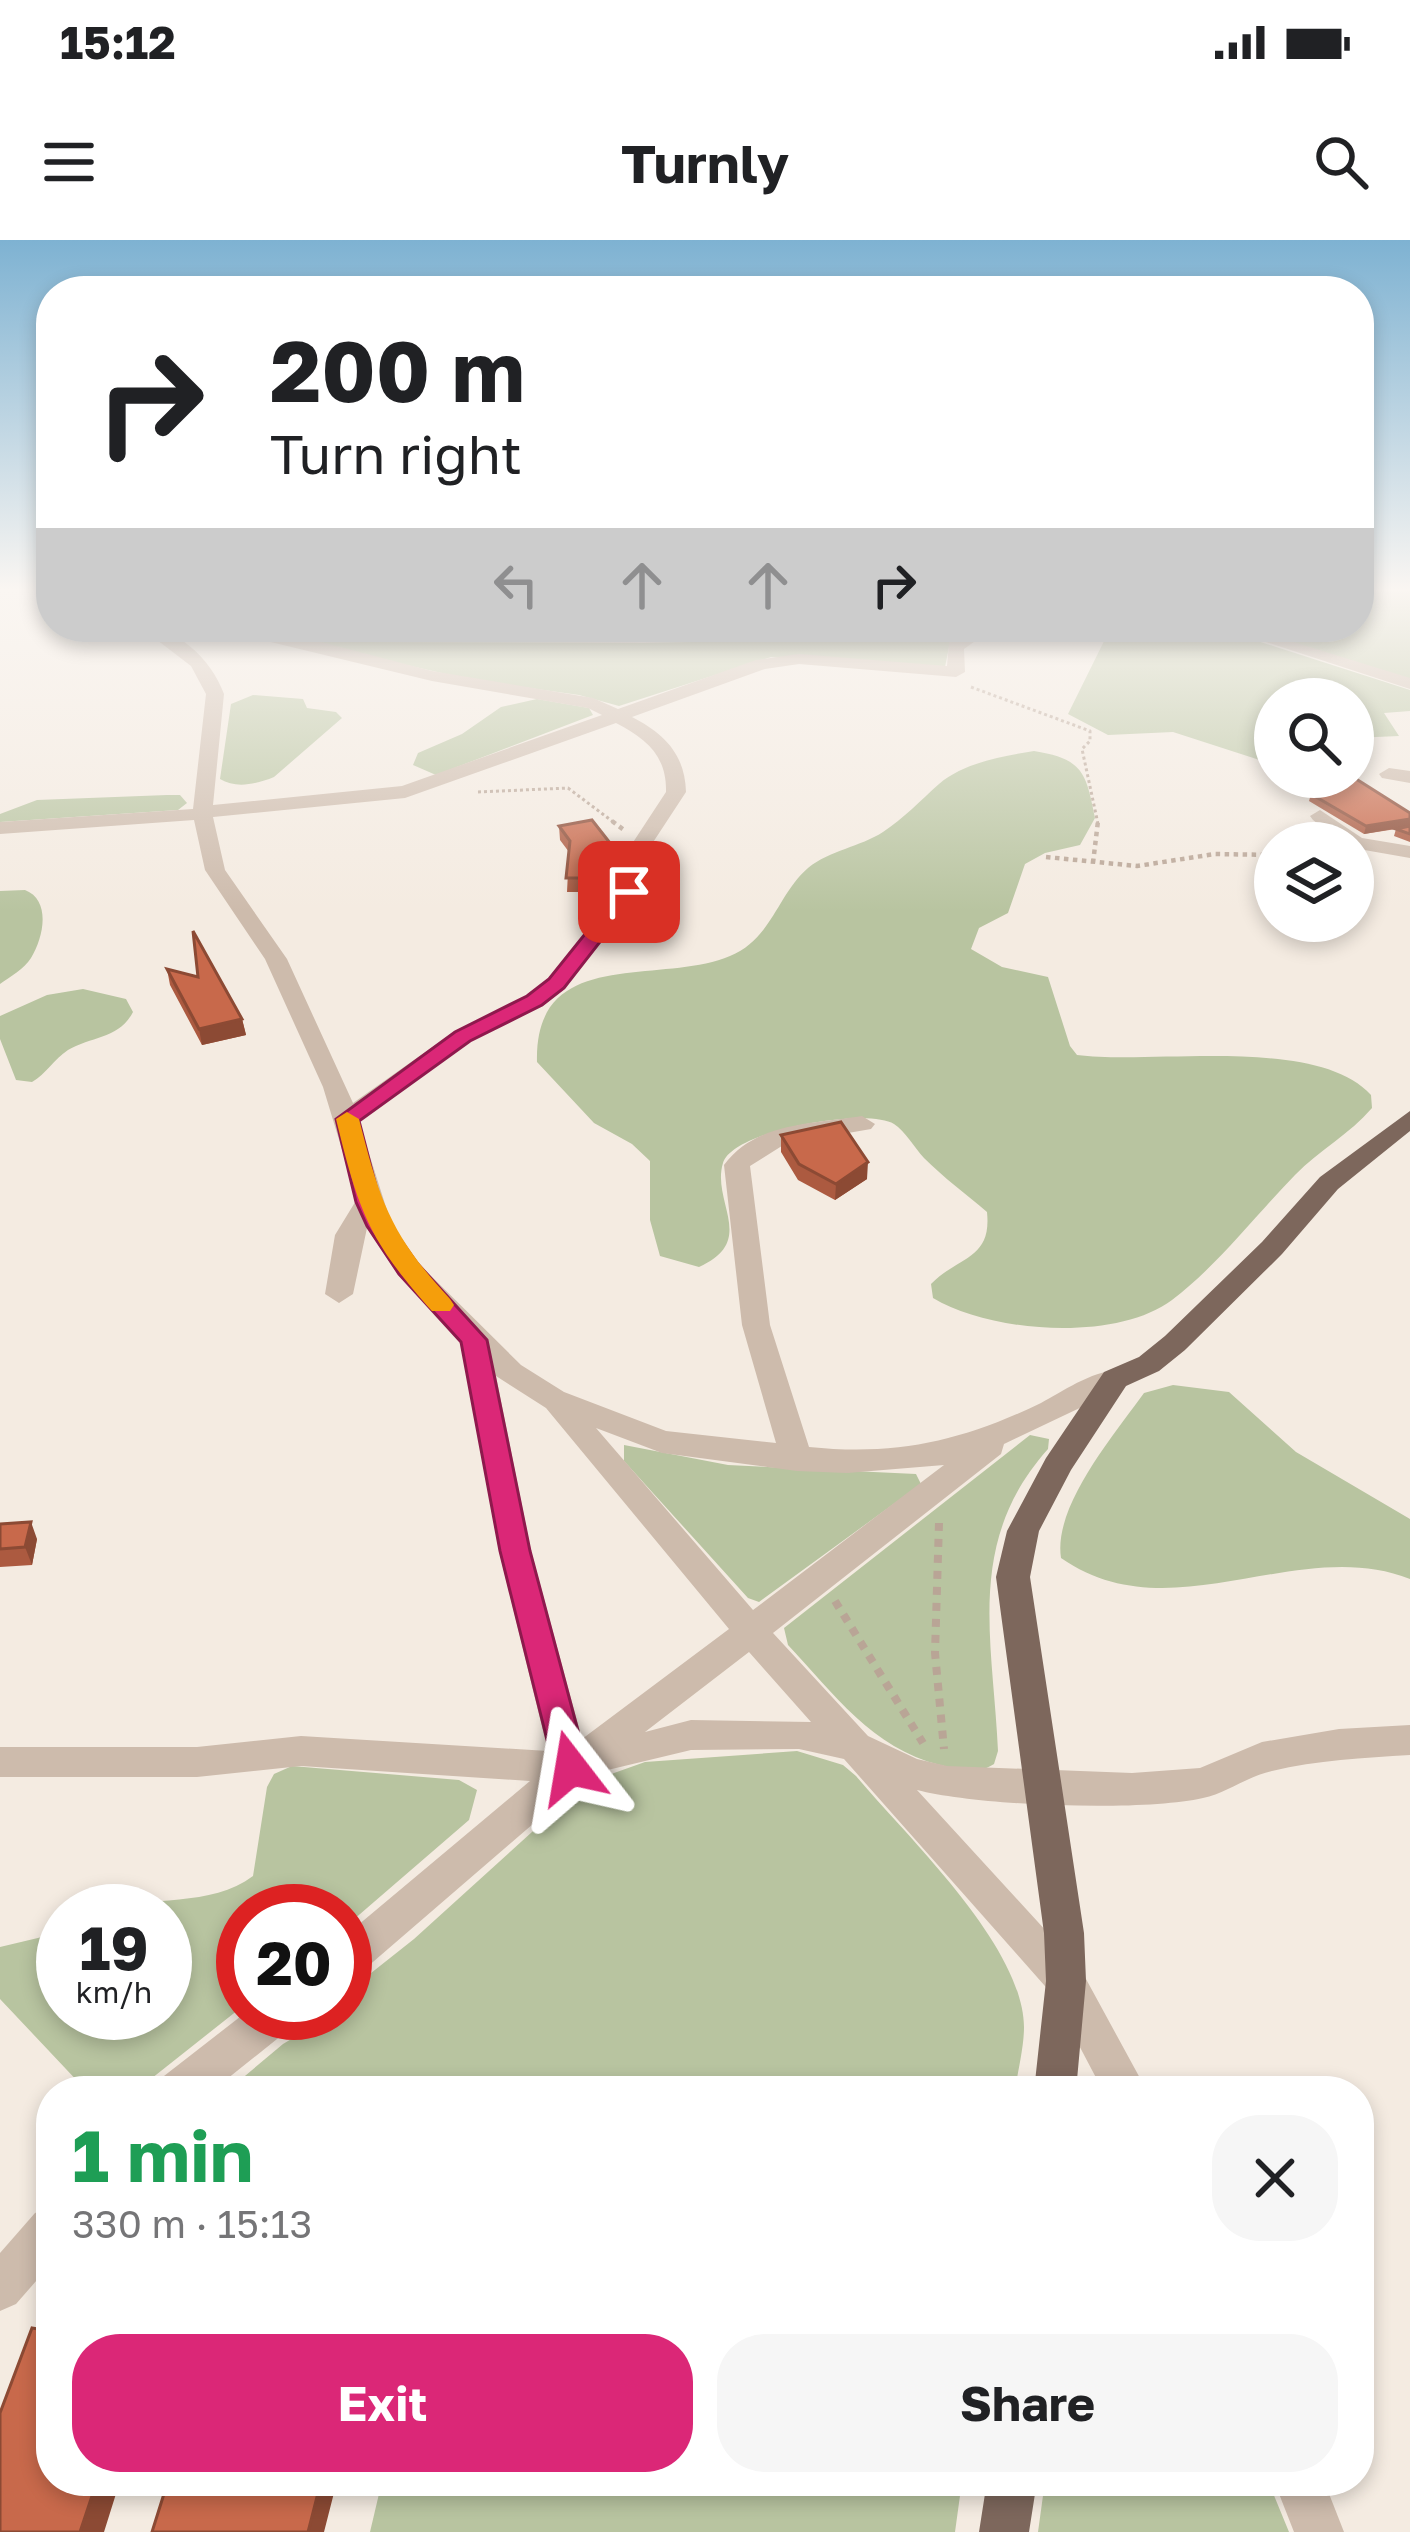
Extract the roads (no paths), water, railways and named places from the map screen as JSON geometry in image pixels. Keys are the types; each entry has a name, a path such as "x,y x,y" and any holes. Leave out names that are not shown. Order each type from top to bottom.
{"main road":[{"path":"1056,2076 1066,1981 1013,1577 1023,1531 1115,1378 1149,1364 1175,1343 1329,1183 1410,1119"},
{"path":"1004,2532 1010,2496"}],"street":[{"path":"215,698 202,814 215,870 275,959 347,1119 368,1202 408,1269 510,1372 554,1399 662,1442 847,1462 937,1456 1009,1431 1115,1378"},
{"path":"347,1119 463,1036 535,1000 557,983 629,892 632,867 644,839 676,792 676,779 658,738 573,698"},
{"path":"0,829 382,797 668,698"},
{"path":"1320,815 1356,843 1410,852"},
{"path":"797,1460 756,1325 736,1166 746,1150 767,1142 862,1124"},
{"path":"339,1294 349,1234 368,1202"},
{"path":"474,1340 515,1551 571,1768"},
{"path":"554,1399 751,1631 1066,1981 1118,2076"},
{"path":"372,1938 571,1768 1009,1431"},
{"path":"0,1762 197,1762 301,1750 571,1768 639,1746 691,1736 799,1733 857,1747 909,1772 947,1782 1132,1790 1203,1783 1262,1757 1339,1744 1410,1740"},
{"path":"198,2076 243,2040"},
{"path":"0,2288 36,2246"},
{"path":"1305,2496 1319,2532"}]}
